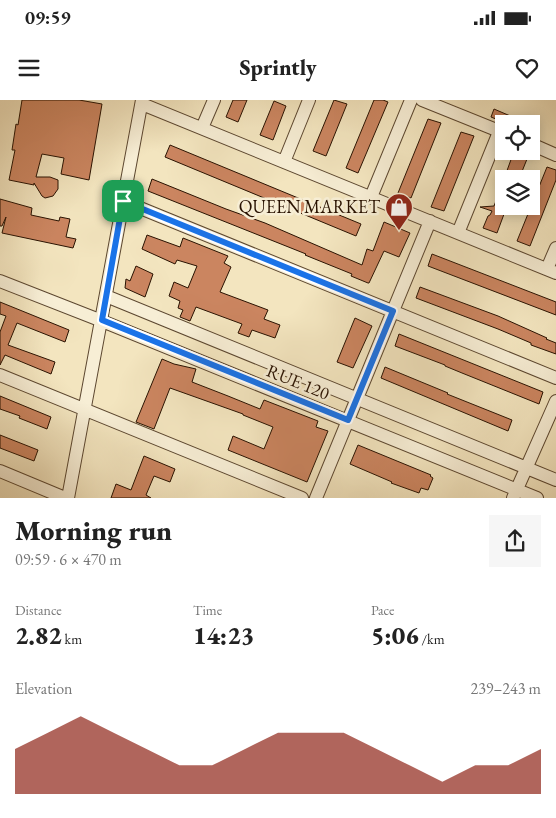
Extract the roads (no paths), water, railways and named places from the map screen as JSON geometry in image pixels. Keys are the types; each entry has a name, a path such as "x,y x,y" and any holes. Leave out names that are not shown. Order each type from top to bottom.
{"street":[{"path":"202,128 214,100"},
{"path":"284,162 309,100"},
{"path":"371,197 411,100"},
{"path":"422,100 495,129"},
{"path":"0,471 67,498 142,102 552,271 556,248"},
{"path":"458,233 495,148"},
{"path":"540,148 556,155"},
{"path":"123,201 556,378"},
{"path":"316,498 430,221"},
{"name":"RUE 120","path":"0,281 102,320 348,420 515,494 537,498"},
{"path":"106,296 556,480"},
{"path":"0,375 302,498"},
{"path":"515,494 556,401"}],"place":[{"name":"QUEEN MARKET","path":"399,231"}]}
